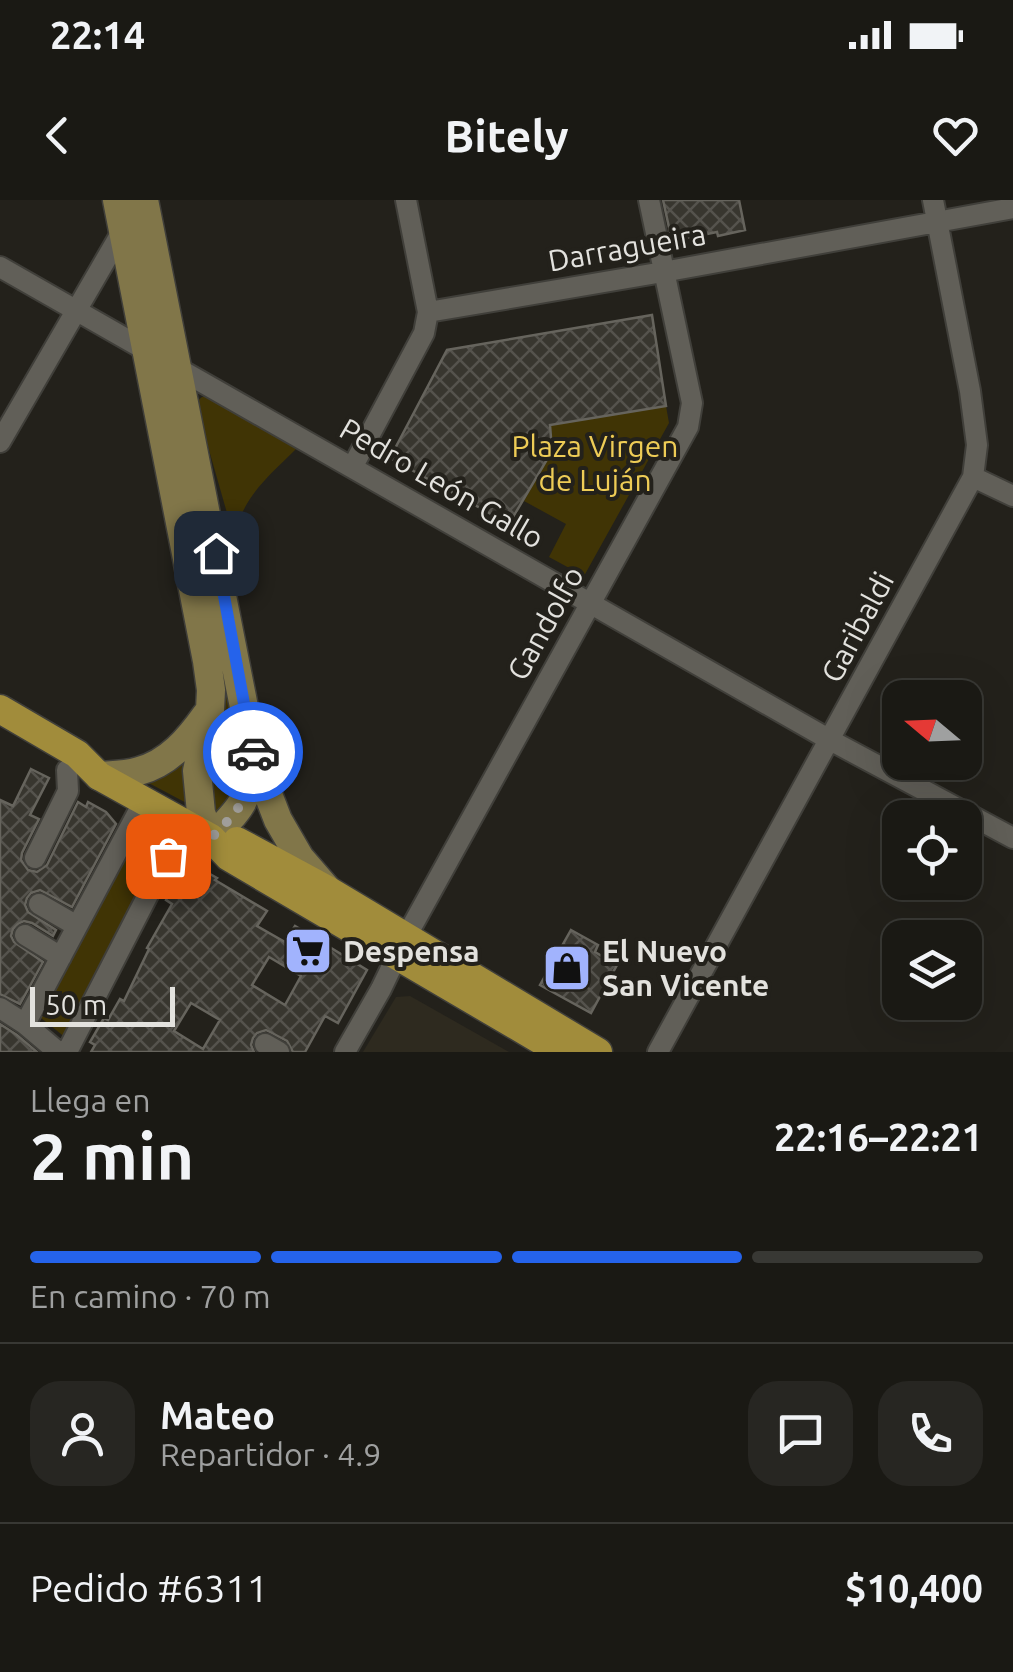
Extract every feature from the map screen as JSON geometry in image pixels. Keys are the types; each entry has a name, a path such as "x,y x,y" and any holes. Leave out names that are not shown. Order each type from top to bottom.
{"main road":[{"path":"118,200 139,218 179,370 254,758 278,820 300,858 326,889"},
{"path":"139,218 148,352 211,690 197,771 202,813 211,838"},
{"path":"0,709 76,754 99,776 211,838 229,857 598,1052"},
{"path":"0,731 68,770 99,776 138,772 164,760 188,740 210,710"},
{"path":"211,838 248,794 254,758"},
{"path":"211,838 238,841 326,889 401,946 561,1052"}],"street":[{"path":"353,466 424,333 428,312 406,200"},
{"name":"Gandolfo","path":"345,1052 688,427 692,404 649,200"},
{"name":"Garibaldi","path":"658,1052 972,477 978,445 973,409 933,200"},
{"name":"Darragueira","path":"428,312 1013,208"},
{"path":"0,442 75,311 139,218"},
{"name":"Pedro León Gallo","path":"0,267 830,740 1013,838"},
{"path":"972,477 1013,496"},
{"path":"35,858 68,791 68,770"},
{"path":"25,1024 144,801"},
{"path":"67,1052 184,823"},
{"path":"39,904 78,926"},
{"path":"26,935 61,957"},
{"path":"0,1008 58,1052"}],"shaded area":[{"path":"410,996 509,1052 363,1052 396,997"}],"green space":[{"path":"202,397 296,449 252,496 233,534 197,408"},
{"name":"Plaza Virgen de Luján","path":"666,406 669,423 584,576 549,557 566,524 524,501 552,451 545,447 552,436 550,425"},
{"path":"221,668 236,728 241,776 237,791 214,818 207,791"},
{"path":"192,759 186,783 194,807 143,780"},
{"path":"134,837 143,837 161,847 162,853 66,1038 41,1018"}],"building":[{"path":"663,200 739,200 745,230 672,241"},
{"path":"652,315 666,406 550,425 551,438 545,447 552,451 509,524 390,458 447,350"},
{"path":"31,769 49,778 30,815 39,819 22,853 21,860 28,870 37,872 47,865 78,802 86,807 88,802 106,812 116,824 72,907 40,890 27,898 28,912 56,930 53,936 24,921 13,929 14,942 43,962 20,1004 0,994 0,800 13,806"},
{"path":"194,865 267,911 257,926 285,942 295,926 367,970 338,1023 325,1016 305,1052 293,1052 287,1041 266,1030 253,1038 254,1052 91,1052 95,1045 90,1042 104,1018 108,1020 120,999 124,1001 172,904 166,900 171,891 167,889 178,868","holes":["269,957 301,976 285,1005 252,985","191,1003 220,1020 203,1049 174,1031"]},
{"path":"571,930 598,945 595,952 617,965 591,1013 540,985"},
{"path":"0,1024 17,1035 37,1052 0,1052"}],"way so far":[{"path":"168,856 184,823 211,838 243,804 252,782 253,752"}],"place":[{"name":"Despensa","path":"308,951"},
{"name":"El Nuevo San Vicente","path":"567,968"}],"route":[{"path":"216,553 253,752"}]}
